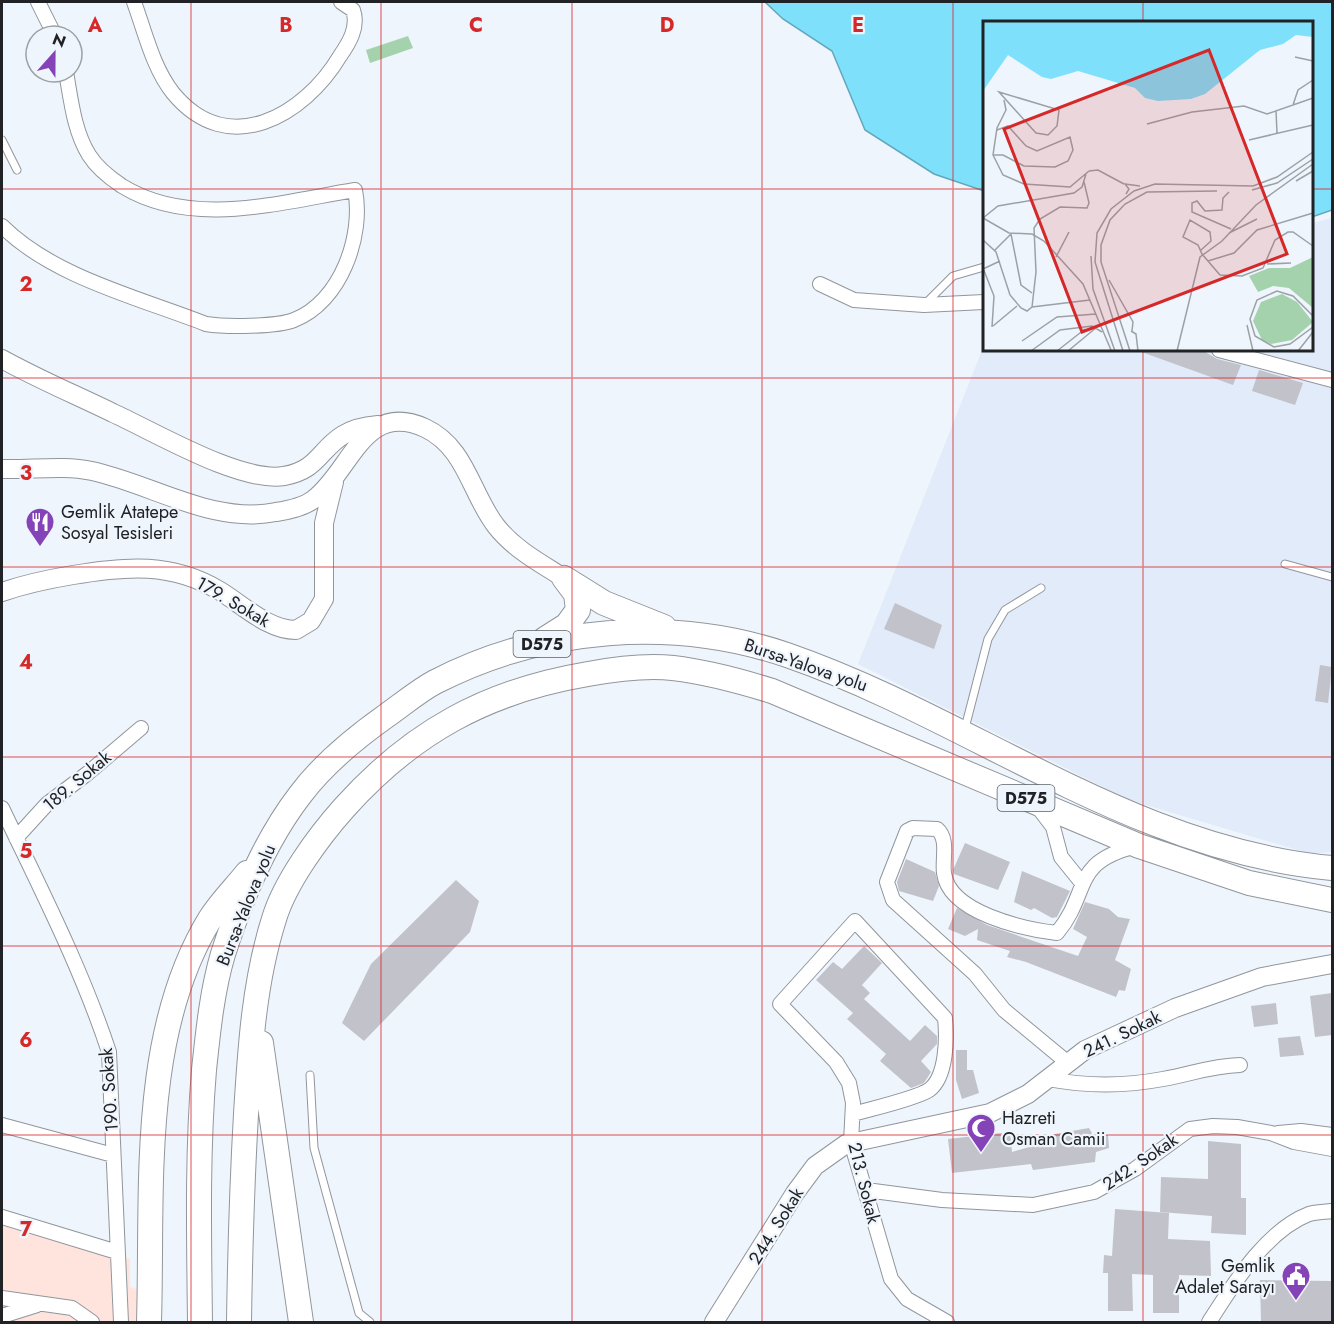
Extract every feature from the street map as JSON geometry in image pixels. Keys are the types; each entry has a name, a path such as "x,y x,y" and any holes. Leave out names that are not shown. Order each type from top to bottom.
{"highway":[{"path":"564,578 604,603 680,633"},
{"path":"535,646 567,625 578,610 576,594 564,578"},
{"name":"Bursa-Yalova yolu","path":"200,1323 198,1142 208,1024 223,955 262,855 300,794 357,736 432,684 478,663 535,646 604,633 649,630 738,641 782,654 885,695 1101,803 1196,841 1285,864 1332,868"},
{"name":"Bursa-Yalova yolu","path":"239,1323 240,1214 255,1002 274,916 298,871 331,823 368,781 404,750 444,722 483,702 569,677 616,669 671,668 725,677 772,691 1139,846 1249,883 1332,900"},
{"path":"870,732 885,695"},
{"path":"149,1323 155,1098 166,1035 179,986 198,940 211,917 262,855"},
{"path":"255,1002 301,1323"}],"street":[{"path":"39,2 49,24"},
{"path":"134,2 160,73 174,94 192,111 204,118 235,128 272,120 305,99 324,81 348,44 355,23 352,10 341,2"},
{"path":"2,226 35,253 72,273 206,324 220,326 294,321 311,310 331,290 344,270 353,243 358,207 355,190 265,205 202,209 169,205 139,195 107,175 90,157 77,126 68,84"},
{"path":"820,284 854,300 924,305 983,302"},
{"path":"1224,351 1332,380"},
{"path":"2,359 220,463 261,476 281,476 301,471 318,460 334,442 351,431 388,424 416,425 442,440 466,468 490,518 504,536 524,553 564,578"},
{"path":"2,469 91,471 218,511 255,515 303,505 322,492 361,441 388,424"},
{"name":"179. Sokak","path":"2,592 44,580 111,568 145,566 165,569 204,583 274,626 296,630 311,621 322,607 325,591 324,522 329,494 338,474"},
{"name":"189. Sokak","path":"16,838 47,804 141,728"},
{"path":"1032,800 1053,827 1061,857 1082,883"},
{"name":"190. Sokak","path":"2,808 67,943 95,1009 109,1052 121,1323"},
{"path":"1068,1063 1004,1010 970,969 900,909 889,892 887,882 907,831 913,828 923,830 932,828 940,831 944,837 946,883 962,902 980,913 1033,930 1057,933 1064,925 1082,883 1101,860 1139,846"},
{"name":"213. Sokak","path":"853,1114 929,1089 938,1078 946,1033 945,1018 855,921 780,1004 843,1072 852,1094 851,1142 891,1279 906,1299 946,1323"},
{"name":"241. Sokak","path":"851,1142 990,1113 1028,1094 1085,1050 1175,1008 1262,977 1332,964"},
{"path":"1048,1079 1075,1084 1131,1084 1165,1079 1214,1065 1240,1065"},
{"path":"2,1125 113,1155"},
{"name":"242. Sokak","path":"866,1190 942,1200 1033,1205 1094,1192 1135,1169 1190,1129 1213,1126 1237,1127 1271,1133 1294,1142 1332,1149"},
{"name":"242. Sokak","path":"1271,1133 1301,1131 1332,1135"},
{"name":"244. Sokak","path":"714,1323 795,1192 815,1166 851,1142"},
{"path":"1209,1323 1249,1263 1267,1244 1310,1214 1332,1210"},
{"path":"2,1216 117,1252"},
{"path":"2,1298 72,1308 92,1323"},
{"path":"2,1316 42,1303"}],"lane":[{"path":"2,140 17,170"},
{"path":"924,305 953,276 983,267"},
{"path":"1285,564 1332,577"},
{"path":"963,734 988,639 1005,610 1041,588"},
{"path":"310,1075 314,1148 359,1313 370,1323"}],"shaded area":[{"path":"1332,218 1332,852 1311,854 1129,800 858,664 983,348 983,351 1313,351 1313,223"},
{"path":"2,1221 130,1259 130,1287 139,1290 138,1322 2,1322"}],"green space":[{"path":"408,36 413,48 370,63 366,50"}],"water":[{"path":"765,2 1332,2 1332,210 1313,217 1313,21 983,21 983,191 934,174 865,130 832,51 783,19"}],"building":[{"path":"1139,351 1204,351 1217,359 1241,365 1233,385"},
{"path":"1259,370 1303,383 1295,405 1252,391"},
{"path":"895,603 942,625 934,649 884,629"},
{"path":"1320,665 1332,667 1328,703 1315,701"},
{"path":"965,843 1010,862 998,890 954,874 953,870"},
{"path":"906,859 935,872 939,886 933,901 899,891 897,882"},
{"path":"1022,871 1070,891 1057,917 1052,918 1034,908 1031,910 1014,902"},
{"path":"456,880 479,901 470,932 364,1041 342,1023 371,964"},
{"path":"1085,902 1109,909 1118,917 1130,919 1115,960 1131,969 1125,991 1119,990 1116,997 1026,962 1007,957 1010,951 977,940 978,929 965,936 948,929 957,908 987,925 1078,956 1087,937 1073,929"},
{"path":"864,946 882,963 862,985 870,993 864,999 910,1041 925,1025 937,1036 937,1044 921,1061 931,1072 924,1083 911,1088 880,1061 886,1054 847,1019 853,1013 816,980 833,962 842,969"},
{"path":"1332,993 1332,1035 1315,1037 1310,996"},
{"path":"1276,1003 1278,1024 1254,1027 1251,1006"},
{"path":"1300,1036 1304,1055 1280,1057 1278,1038"},
{"path":"956,1050 967,1050 967,1070 973,1070 979,1093 962,1099 956,1080"},
{"path":"1089,1128 1093,1135 1108,1135 1109,1148 1096,1152 1095,1162 1033,1170 1031,1164 952,1173 948,1139 1010,1132 1012,1152 1033,1146 1032,1138"},
{"path":"1208,1141 1241,1144 1241,1198 1246,1198 1246,1235 1211,1233 1212,1216 1160,1212 1161,1177 1208,1179"},
{"path":"1115,1209 1169,1213 1168,1239 1210,1241 1211,1276 1179,1275 1179,1313 1153,1313 1153,1275 1132,1274 1133,1311 1108,1311 1108,1273 1103,1273 1104,1255 1112,1256"},
{"name":"Gemlik Adalet Sarayı","path":"1260,1280 1332,1281 1332,1323 1261,1323"}],"place":[{"name":"Gemlik Atatepe Sosyal Tesisleri","path":"40,548"},
{"name":"Hazreti Osman Camii","path":"981,1154"},
{"name":"Gemlik Adalet Sarayı","path":"1296,1302"}]}
